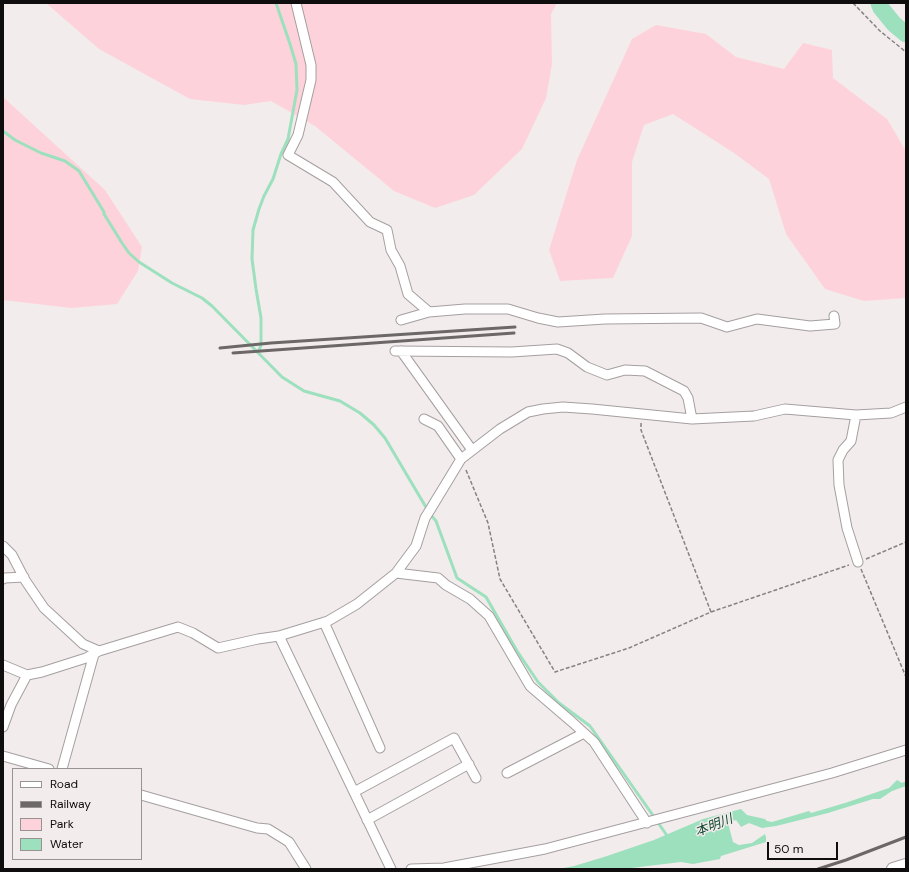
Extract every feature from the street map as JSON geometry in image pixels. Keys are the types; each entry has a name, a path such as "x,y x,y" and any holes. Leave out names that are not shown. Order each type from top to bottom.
{"street":[{"path":"296,3 311,65 310,80 298,135 288,155 333,182 370,222 387,230 391,250 400,266 408,294 429,312"},
{"path":"401,320 429,312 508,309 558,322 605,319 701,318 727,326 757,319 810,326 835,324 834,316"},
{"path":"472,450 398,351 512,352 557,349 568,353 586,367 607,375 625,370 645,372 684,390 688,398 692,419"},
{"path":"3,665 27,675 42,672 178,627 218,648 279,636 328,621 357,604 396,573 416,546 428,514 461,459 500,429 528,412 563,407 692,419 754,416 785,409 856,415 891,413 906,408"},
{"path":"856,415 851,441 843,450 838,460 839,485 847,528 858,562"},
{"path":"424,419 438,426 461,459"},
{"path":"3,546 12,555 44,608 83,644 96,653"},
{"path":"396,573 438,578 446,585 470,598 489,616 530,686 594,742 649,822"},
{"path":"3,579 24,577"},
{"path":"324,622 380,748"},
{"path":"279,636 391,869"},
{"path":"62,768 96,653"},
{"path":"3,727 11,705 27,675"},
{"path":"507,773 584,733"},
{"path":"354,792 454,738 476,778"},
{"path":"411,869 444,868 546,849 832,773 906,750"},
{"path":"3,756 45,768"},
{"path":"367,820 469,764"},
{"path":"142,795 257,828 268,829 289,842 306,869"},
{"path":"893,869 906,864"}],"path":[{"path":"853,3 880,31 906,52"},
{"path":"641,414 641,430 711,612"},
{"path":"461,459 488,523 500,579 555,672 629,648 711,612 858,562 906,542"},
{"path":"858,562 906,677"}],"green space":[{"path":"46,3 557,3 551,14 552,64 546,98 522,149 474,195 435,208 394,191 315,126 271,101 244,105 190,99 99,49"},
{"path":"656,25 706,34 736,57 784,69 803,43 832,50 833,78 887,119 906,151 906,298 864,301 825,289 786,234 769,179 734,153 673,114 644,125 632,162 632,236 613,278 560,281 549,250 577,160 632,39"},
{"path":"3,97 105,190 142,247 138,271 117,304 71,308 3,300"}],"water":[{"name":"本明川","path":"897,780 902,783 906,781 906,786 892,791 880,799 873,799 828,813 762,828 749,823 741,827 736,820 728,823 733,842 739,845 752,843 765,834 766,842 721,856 720,859 693,864 681,862 623,869 558,869 604,857 654,840 703,819 741,809 747,815 772,822 809,811 811,813 845,803 889,788"}],"waterway":[{"path":"258,353 261,345 261,318 252,259 253,230 259,209 273,179 281,154 288,139 297,90 296,64 276,3"},
{"path":"879,3 881,8 894,24 906,34"},
{"path":"3,131 15,140 41,153 65,161 79,171 129,253 139,262 172,283 202,298 212,306 282,377 304,391 340,401 360,413 374,425 385,438 430,514 436,521 457,578 486,597 517,651 538,682 559,703 590,726 668,837"}],"railway":[{"path":"220,348 271,343 515,327"},
{"path":"233,353 514,333"},
{"path":"818,869 906,837"}]}
